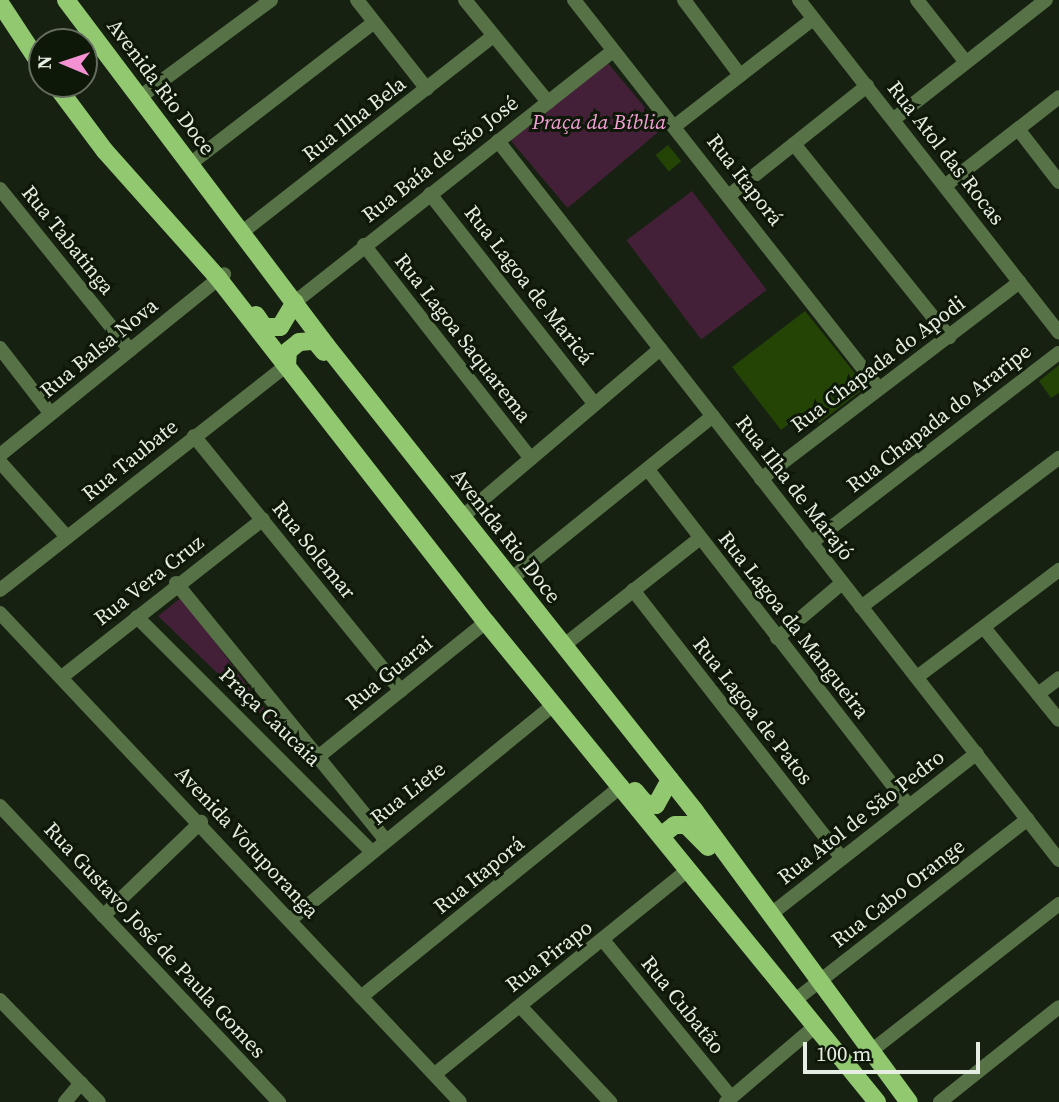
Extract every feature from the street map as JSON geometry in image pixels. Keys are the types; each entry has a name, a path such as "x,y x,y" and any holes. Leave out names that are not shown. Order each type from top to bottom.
{"main road":[{"name":"Avenida Rio Doce","path":"66,0 241,233 670,780 909,1102"},
{"path":"0,3 3,22 28,51"},
{"path":"67,98 194,250 221,276 264,327 284,324 295,302"},
{"path":"221,276 286,365 486,622 690,869 814,1027 877,1102"},
{"path":"286,365 293,345 315,341 366,408 389,424"},
{"path":"559,710 581,726 645,803 664,799 670,780"},
{"path":"662,835 675,825 696,831 742,892 758,898"}],"street":[{"path":"140,97 252,5 271,0"},
{"path":"358,0 373,23 427,89"},
{"path":"465,0 548,102"},
{"name":"Rua Itaporá","path":"574,0 731,194 879,389"},
{"path":"684,0 740,75"},
{"name":"Rua Atol das Rocas","path":"799,0 1059,333"},
{"path":"917,0 965,61"},
{"path":"894,119 1029,5 1046,0"},
{"path":"675,126 813,19"},
{"path":"190,164 373,23"},
{"name":"Rua Ilha Bela","path":"241,233 493,36"},
{"name":"Rua Baía de São José","path":"295,302 613,51"},
{"path":"731,194 867,86"},
{"path":"946,185 1059,97"},
{"path":"1018,129 1059,182"},
{"name":"Rua Ilha de Marajó","path":"498,141 842,583 1057,852"},
{"path":"794,144 949,337"},
{"name":"Rua Tabatinga","path":"0,189 130,350"},
{"name":"Rua Lagoa de Maricá","path":"430,194 594,403"},
{"name":"Rua Lagoa Saquarema","path":"364,245 529,456"},
{"name":"Rua Balsa Nova","path":"0,455 221,276"},
{"name":"Rua Chapada do Apodi","path":"761,479 1020,282"},
{"path":"0,348 51,414"},
{"path":"462,517 529,456 660,349"},
{"name":"Rua Chapada do Araripe","path":"811,543 1059,353"},
{"name":"Rua Taubate","path":"0,590 286,365"},
{"path":"512,578 649,471 713,416"},
{"name":"Rua Solemar","path":"194,436 401,691"},
{"path":"861,607 1059,458"},
{"path":"0,462 67,537"},
{"name":"Rua Lagoa da Mangueira","path":"649,471 699,539 907,804"},
{"name":"Rua Vera Cruz","path":"62,676 176,583 263,519"},
{"path":"563,646 699,539"},
{"path":"917,677 985,629 1059,570"},
{"name":"Praça Caucaia","path":"176,583 384,839"},
{"path":"777,638 842,583"},
{"name":"Rua Lagoa de Patos","path":"633,590 841,857"},
{"name":"Avenida Votuporanga","path":"0,613 201,822 460,1102"},
{"name":"Praça Caucaia","path":"137,617 309,783 370,850"},
{"name":"Rua Guarai","path":"318,757 486,622"},
{"path":"985,629 1059,720"},
{"path":"1038,694 1059,678"},
{"name":"Rua Liete","path":"291,919 384,839 559,710"},
{"name":"Rua Atol de São Pedro","path":"771,914 907,804 977,753"},
{"path":"292,768 318,757"},
{"path":"309,783 318,757"},
{"name":"Rua Itaporá","path":"361,997 622,786"},
{"name":"Rua Gustavo José de Paula Gomes","path":"0,806 279,1102"},
{"name":"Rua Cabo Orange","path":"794,1001 1028,819"},
{"path":"103,916 201,822"},
{"name":"Rua Pirapo","path":"435,1074 690,869"},
{"path":"871,1051 1059,904"},
{"name":"Rua Cubatão","path":"603,940 729,1100"},
{"path":"1,1003 99,1102"},
{"path":"520,1006 610,1102"},
{"path":"940,1102 1059,1007"},
{"path":"729,1100 814,1027"},
{"path":"65,1102 81,1083"}],"green space":[{"name":"Praça da Bíblia","path":"606,61 663,128 568,208 511,141"},
{"path":"692,191 767,290 701,339 627,240"},
{"path":"182,597 288,741 158,616"}],"building":[{"path":"668,145 681,161 669,171 656,155"},
{"path":"805,311 866,387 819,423 807,410 781,430 732,367"},
{"path":"1059,365 1059,393 1051,398 1039,381"}]}
